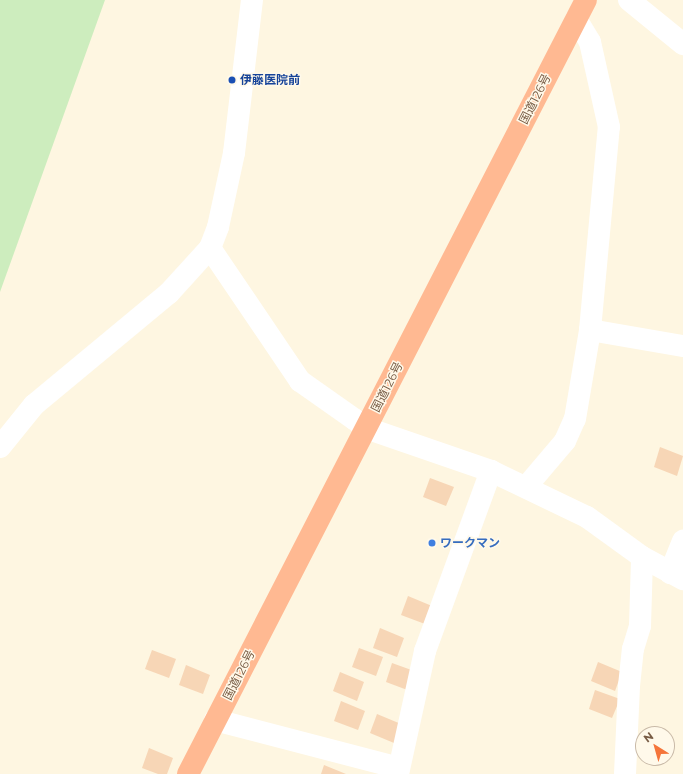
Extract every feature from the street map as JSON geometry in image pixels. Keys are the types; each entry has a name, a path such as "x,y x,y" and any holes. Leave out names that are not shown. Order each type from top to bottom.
{"highway":[{"name":"国道126号","path":"188,774 586,0"}],"street":[{"path":"0,447 34,405 169,293 210,248 218,227 234,153 252,0"},
{"path":"629,0 683,44"},
{"path":"526,488 565,441 575,419 590,330 609,127 590,42 576,19"},
{"path":"210,248 300,381 366,428 490,471 587,517 642,557 677,576 683,540"},
{"path":"590,330 683,346"},
{"path":"215,720 399,771 425,651 490,471"},
{"path":"625,774 632,649 640,626 642,557"}],"green space":[{"path":"0,0 105,0 0,292"}],"building":[{"path":"660,447 683,456 677,476 654,467"},
{"path":"430,478 454,487 446,506 423,497"},
{"path":"408,596 432,606 425,624 401,615"},
{"path":"380,628 404,638 397,657 373,648"},
{"path":"359,648 383,657 376,676 352,667"},
{"path":"152,650 176,659 169,678 145,669"},
{"path":"598,662 622,672 615,691 591,681"},
{"path":"392,663 417,672 410,691 386,682"},
{"path":"186,665 210,675 203,694 179,685"},
{"path":"340,672 364,682 357,701 333,691"},
{"path":"595,690 620,699 612,718 589,709"},
{"path":"341,701 365,711 358,730 334,721"},
{"path":"377,714 401,724 394,743 370,733"},
{"path":"149,748 173,758 167,774 158,774 142,768"},
{"path":"324,765 346,774 321,774"}],"place":[{"name":"伊藤医院前","path":"232,80"},
{"name":"ワークマン","path":"432,543"}]}
